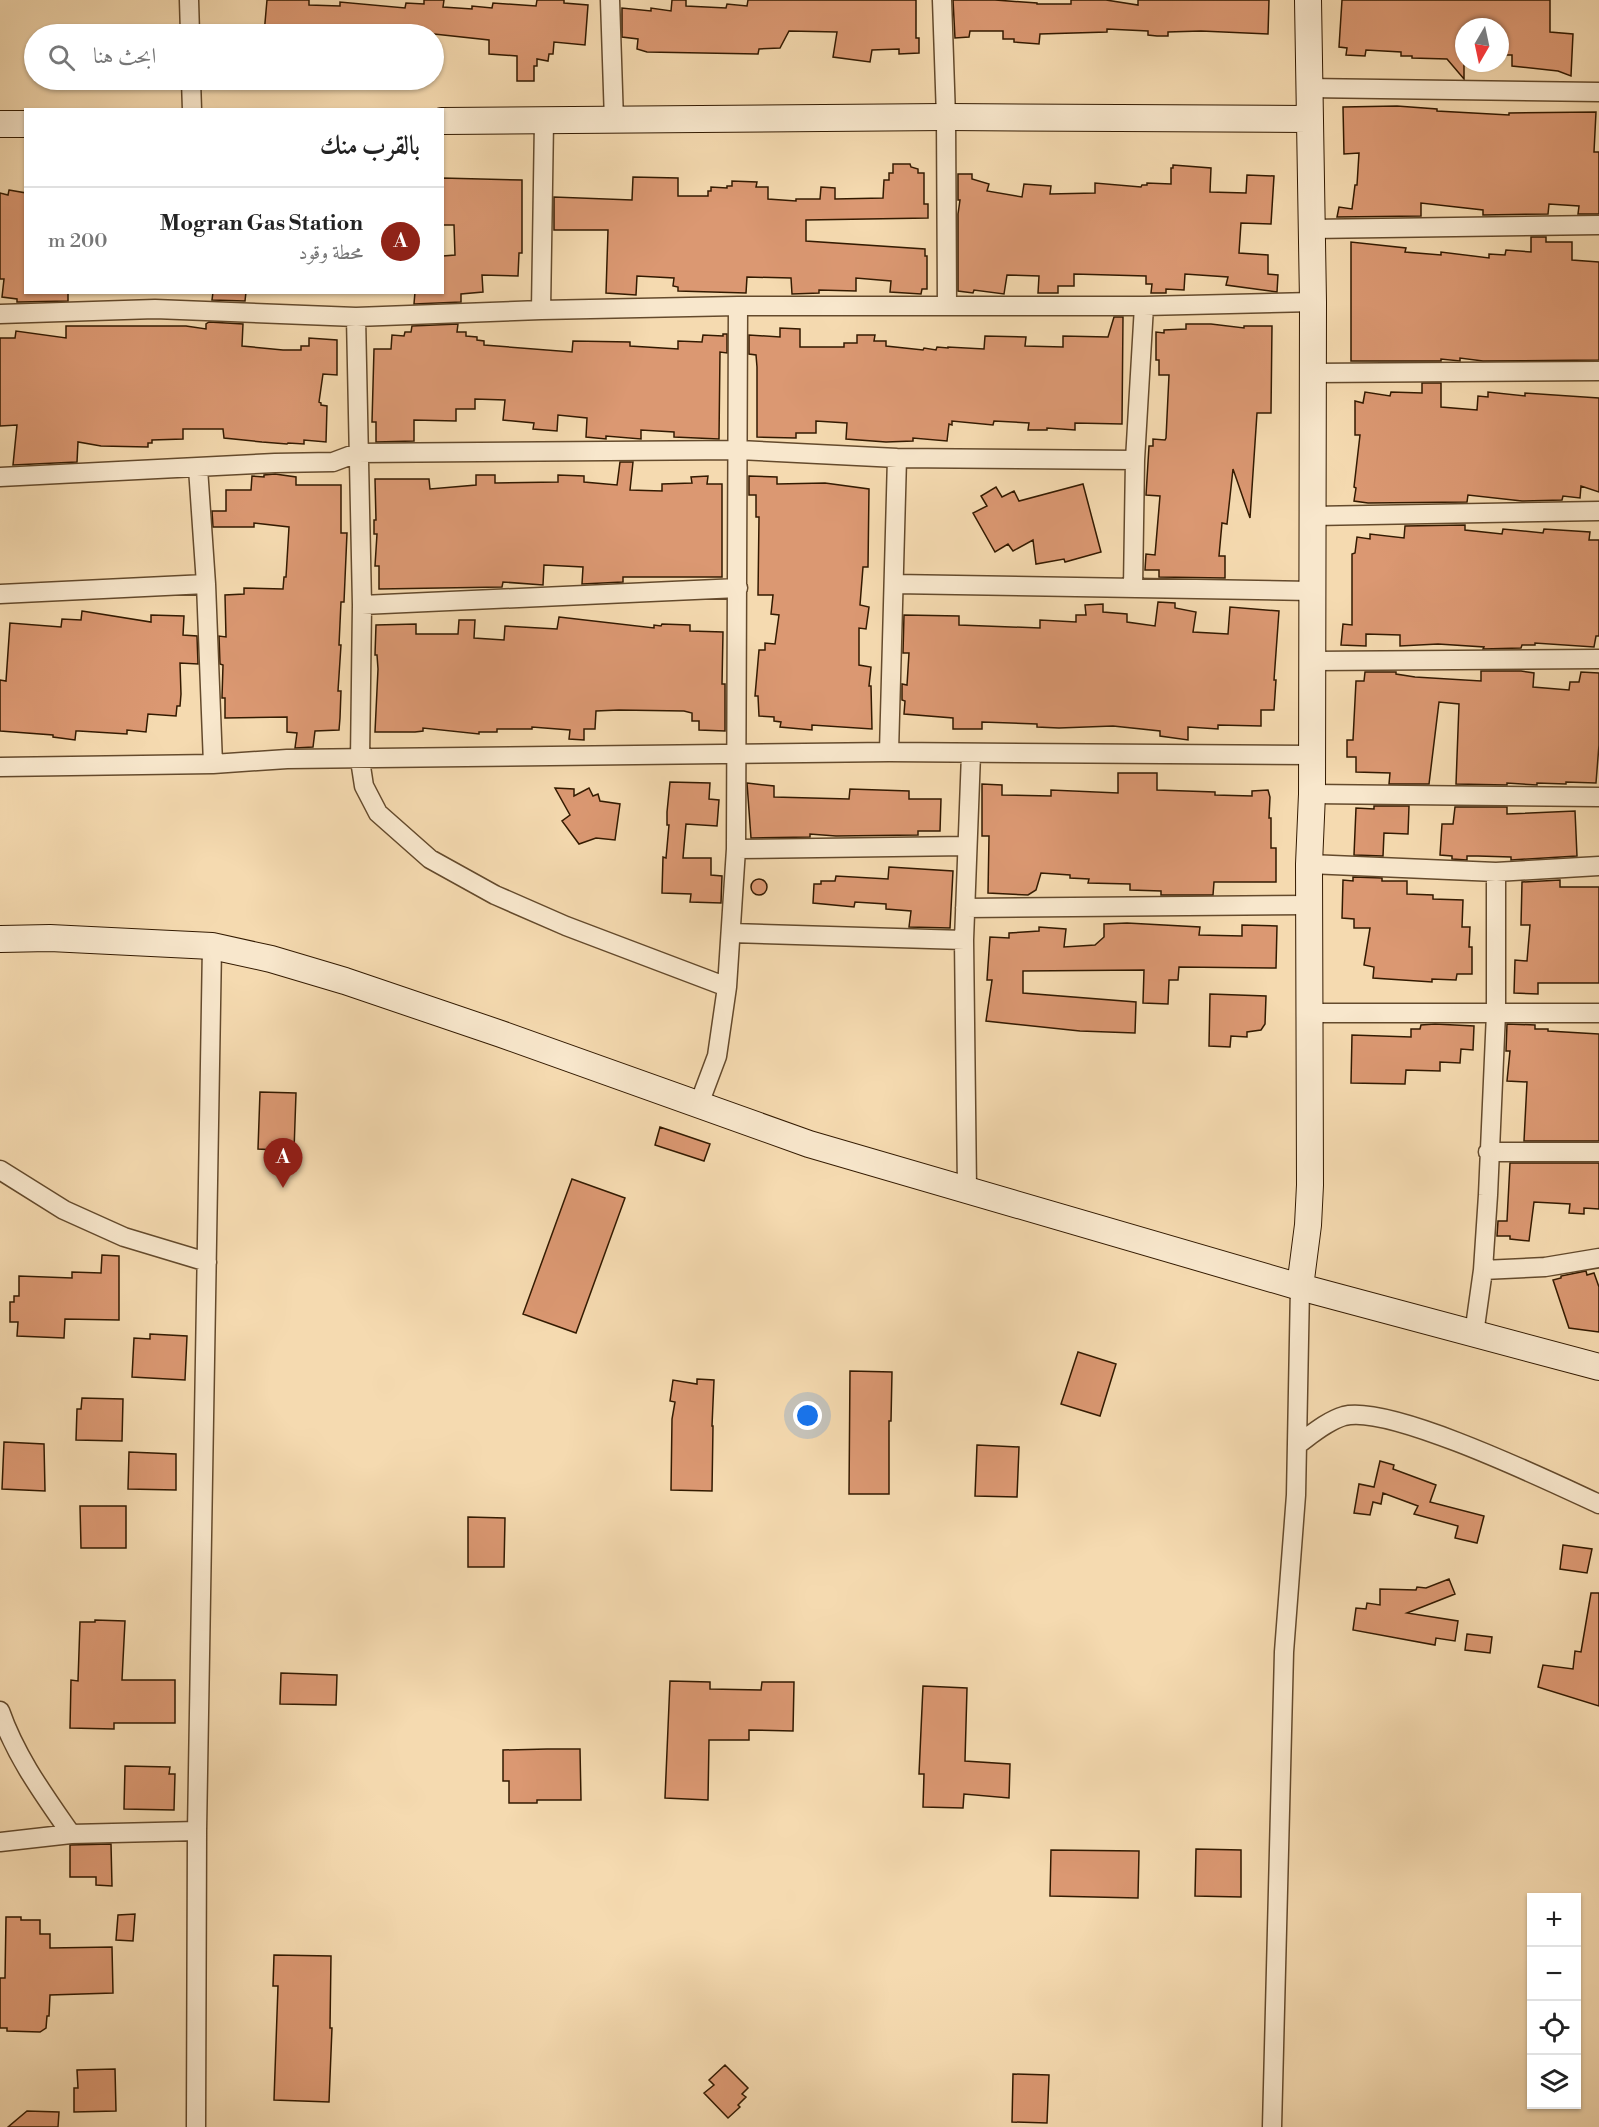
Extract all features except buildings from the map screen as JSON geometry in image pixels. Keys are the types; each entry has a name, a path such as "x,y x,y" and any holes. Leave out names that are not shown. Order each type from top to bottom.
{"street":[{"path":"189,0 190,24"},
{"path":"610,0 614,121"},
{"path":"942,0 946,117 946,306"},
{"path":"1272,2127 1284,1664 1293,1544 1300,1287 1308,1225 1310,1185 1311,906 1309,864 1312,794 1313,302 1308,0"},
{"path":"1308,88 1599,92"},
{"path":"191,90 192,108"},
{"path":"444,121 946,117 1309,119"},
{"path":"541,309 544,121"},
{"path":"0,124 24,124"},
{"path":"1311,229 1599,225"},
{"path":"0,314 155,301 356,317 541,309 738,306 1144,306 1313,302"},
{"path":"699,1104 717,1056 732,933 736,849 738,306"},
{"path":"1133,588 1135,460 1144,306"},
{"path":"356,317 357,453 362,605 360,760 364,786 378,813 430,859 495,895 566,926 727,987"},
{"path":"1312,373 1599,371"},
{"path":"0,477 333,462 357,453 739,450 897,458 1135,460"},
{"path":"889,752 897,458"},
{"path":"198,468 206,584 213,764"},
{"path":"1312,516 1599,511"},
{"path":"0,594 206,584"},
{"path":"895,584 1311,591"},
{"path":"362,605 738,588"},
{"path":"1312,661 1599,659"},
{"path":"0,767 213,764 287,759 360,760 735,753 1312,755"},
{"path":"967,1189 964,940 971,754"},
{"path":"1312,794 1599,797"},
{"path":"736,849 967,846"},
{"path":"1309,864 1496,872 1599,867"},
{"path":"1474,1334 1483,1270 1496,1013 1496,872"},
{"path":"965,908 1311,906"},
{"path":"732,933 964,940"},
{"path":"0,939 50,938 212,946 271,959 345,981 809,1144 1300,1287 1599,1367"},
{"path":"196,2127 197,1831 212,946"},
{"path":"1309,1013 1599,1013"},
{"path":"1488,1152 1599,1152"},
{"path":"0,1170 64,1210 124,1237 207,1262"},
{"path":"1483,1270 1545,1267 1599,1258"},
{"path":"1297,1445 1329,1422 1345,1415 1375,1416 1412,1426 1461,1444 1599,1504"},
{"path":"0,1711 8,1734 25,1766 71,1834"},
{"path":"0,1842 71,1834 197,1831"}],"place":[{"name":"Mogran Gas Station","path":"283,1188"}]}
